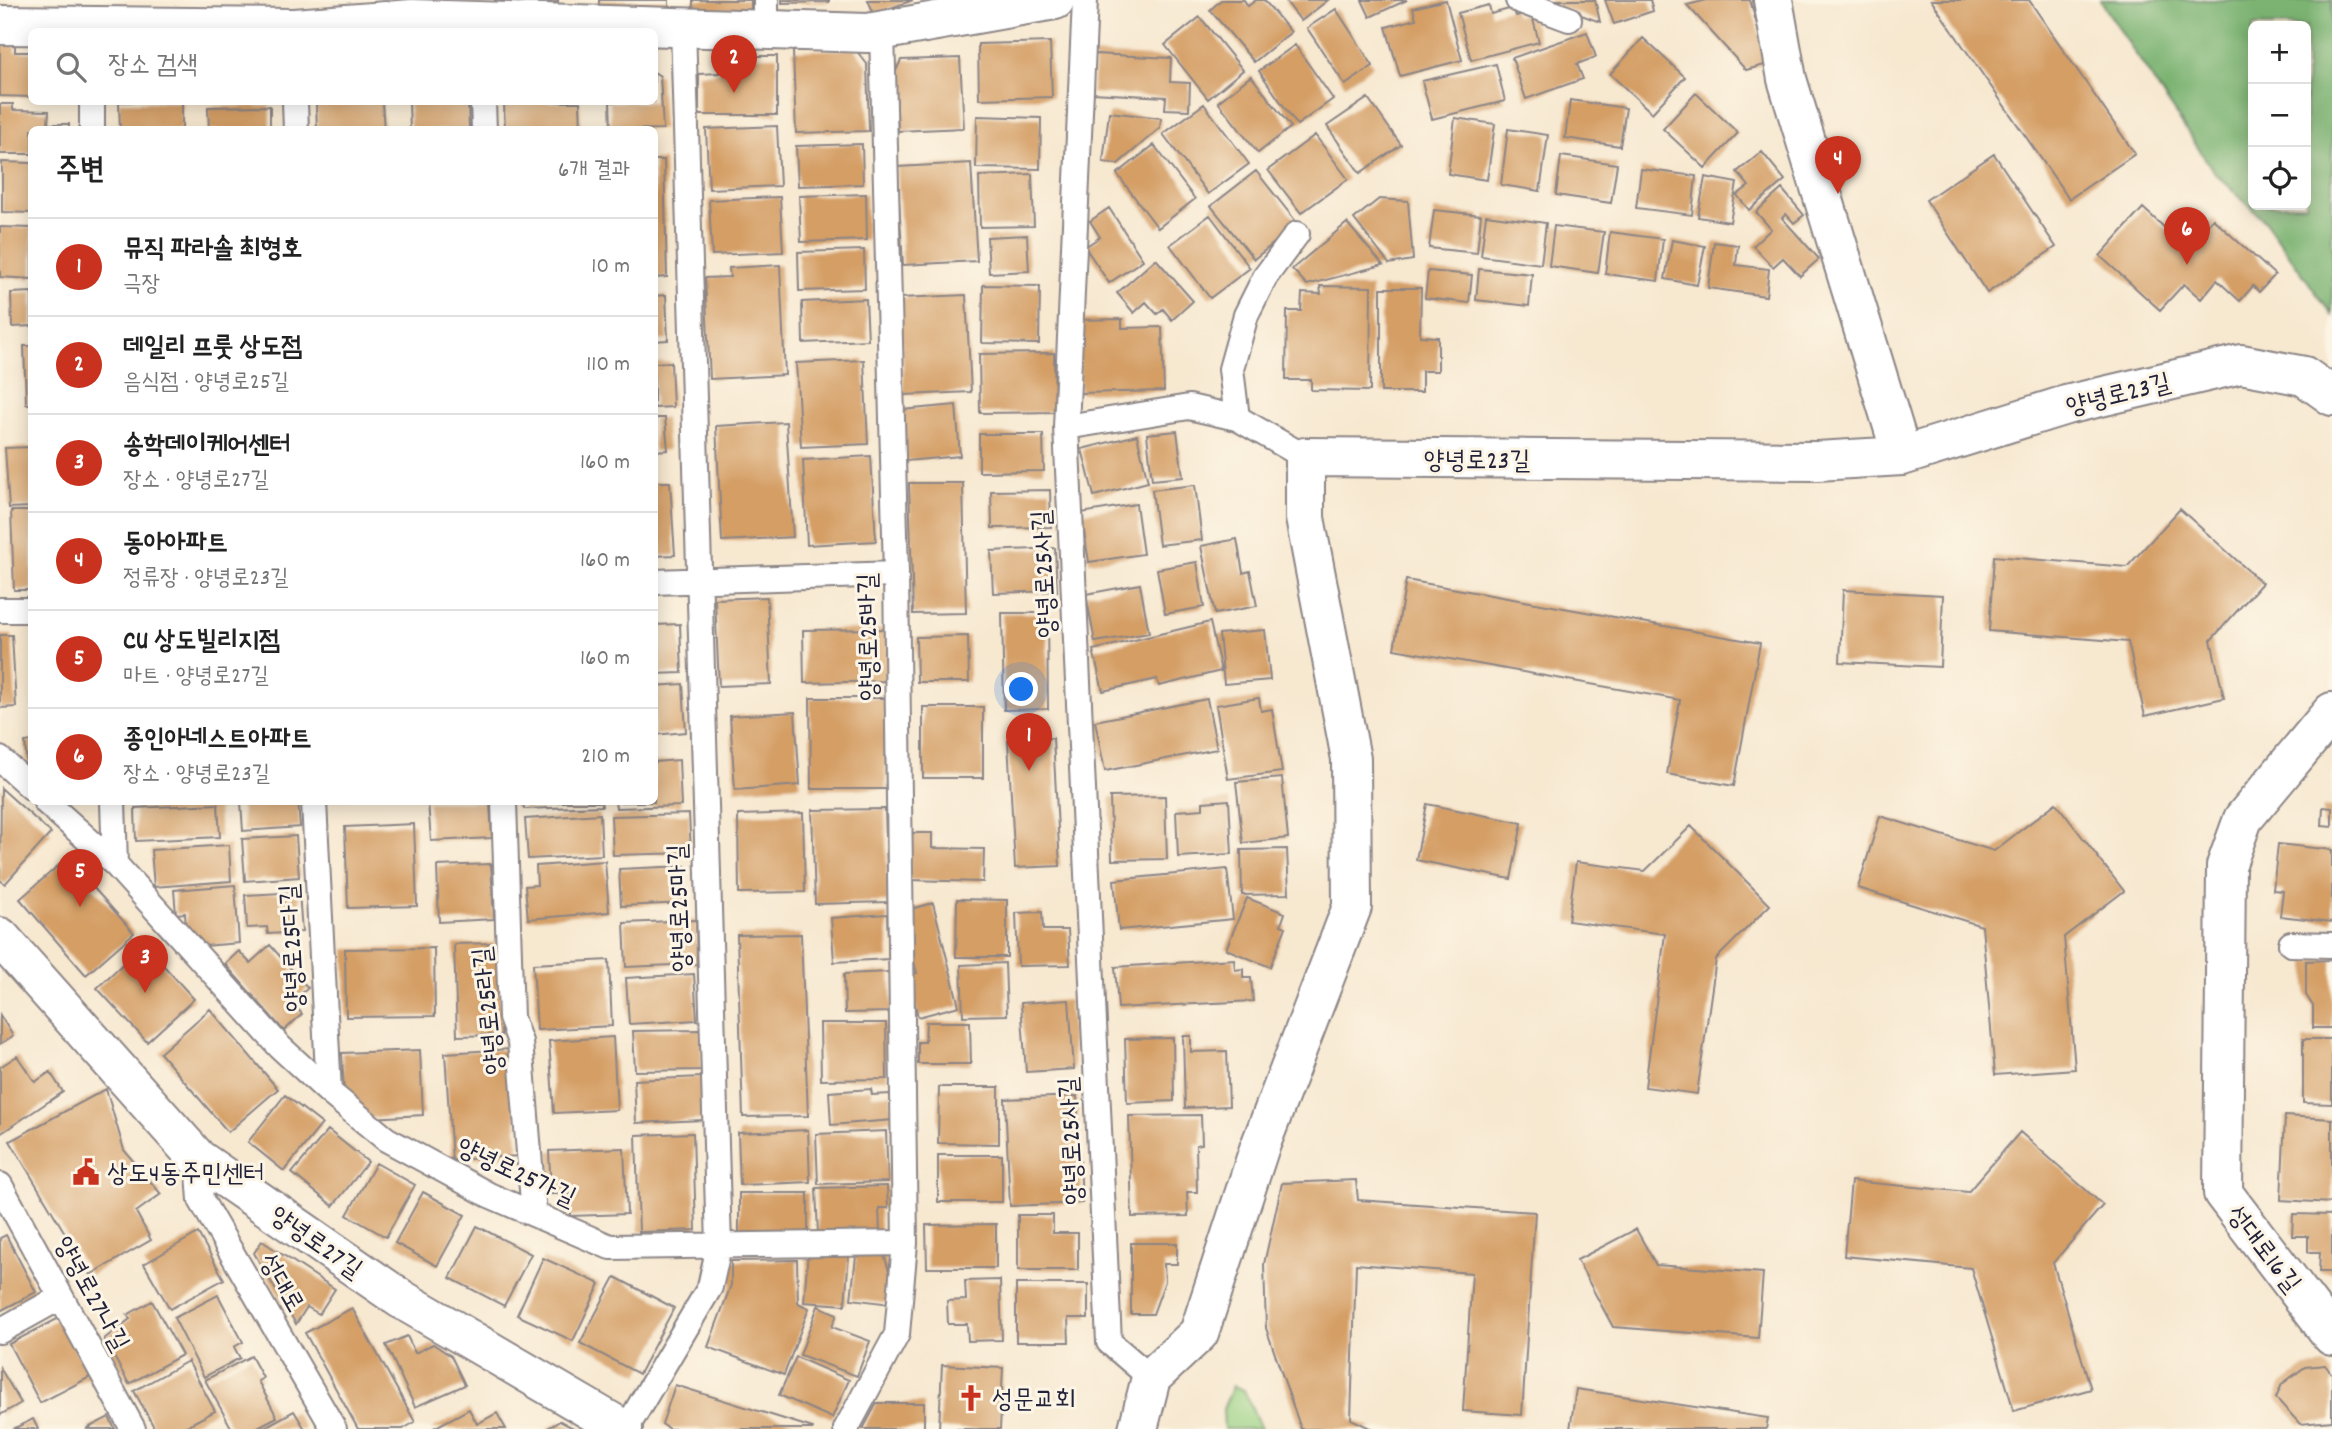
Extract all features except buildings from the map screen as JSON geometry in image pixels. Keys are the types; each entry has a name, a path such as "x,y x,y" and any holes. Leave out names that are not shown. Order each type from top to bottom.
{"street":[{"path":"315,28 412,19 481,26 578,12 683,26 766,15 881,31 1055,0"},
{"path":"1773,0 1787,79 1902,456"},
{"path":"0,26 60,28"},
{"name":"양녕로23길","path":"1305,457 1817,461 1902,456 2066,405 2241,364 2304,376 2332,397"},
{"path":"1138,1429 1151,1378 1199,1333 1259,1149 1352,907 1351,759 1305,518 1305,457"},
{"name":"성대로16길","path":"2332,712 2243,819 2226,866 2223,1193 2332,1336"},
{"name":"양녕로27길","path":"0,937 198,1159 401,1299 624,1429"}],"lane":[{"name":"양녕로25사길","path":"1085,0 1066,427 1109,1342 1151,1378"},
{"path":"1518,0 1569,19"},
{"name":"양녕로25마길","path":"624,1429 710,1287 719,1246 683,26"},
{"name":"양녕로25바길","path":"881,31 896,574 905,1243"},
{"path":"92,105 92,126"},
{"path":"295,105 296,126"},
{"path":"483,105 484,126"},
{"path":"1237,418 1231,369 1246,315 1265,277 1297,234"},
{"name":"양녕로23길","path":"1066,427 1189,407 1237,418 1305,457"},
{"path":"658,582 896,574"},
{"path":"0,610 28,610"},
{"path":"0,760 28,784"},
{"name":"양녕로25가길","path":"49,805 115,864 280,1047 329,1092 386,1139 489,1195 610,1247 905,1243"},
{"path":"113,805 115,864"},
{"name":"양녕로25다길","path":"314,805 329,1092"},
{"name":"양녕로25라길","path":"504,805 512,1018 520,1042 534,1214"},
{"path":"2291,944 2332,945"},
{"name":"성대로","path":"198,1159 201,1200 334,1429"},
{"name":"양녕로27나길","path":"0,1185 133,1429"},
{"path":"846,1429 897,1334 905,1243"},
{"path":"0,1331 61,1297"}],"green space":[{"path":"2100,0 2332,0 2332,315 2264,220 2254,210 2311,210 2311,21 2248,21 2248,205 2214,172"},
{"path":"1233,1386 1244,1390 1261,1429 1224,1429 1223,1409"}],"place":[{"name":"데일리 프룻 상도점","path":"734,93"},
{"name":"동아아파트","path":"1838,194"},
{"name":"종인아네스트아파트","path":"2187,265"},
{"name":"뮤직 파라솔 최형호","path":"1029,771"},
{"name":"CU 상도빌리지점","path":"80,907"},
{"name":"송학데이케어센터","path":"145,993"},
{"name":"상도4동주민센터","path":"86,1172"},
{"name":"성문교회","path":"971,1398"}]}
